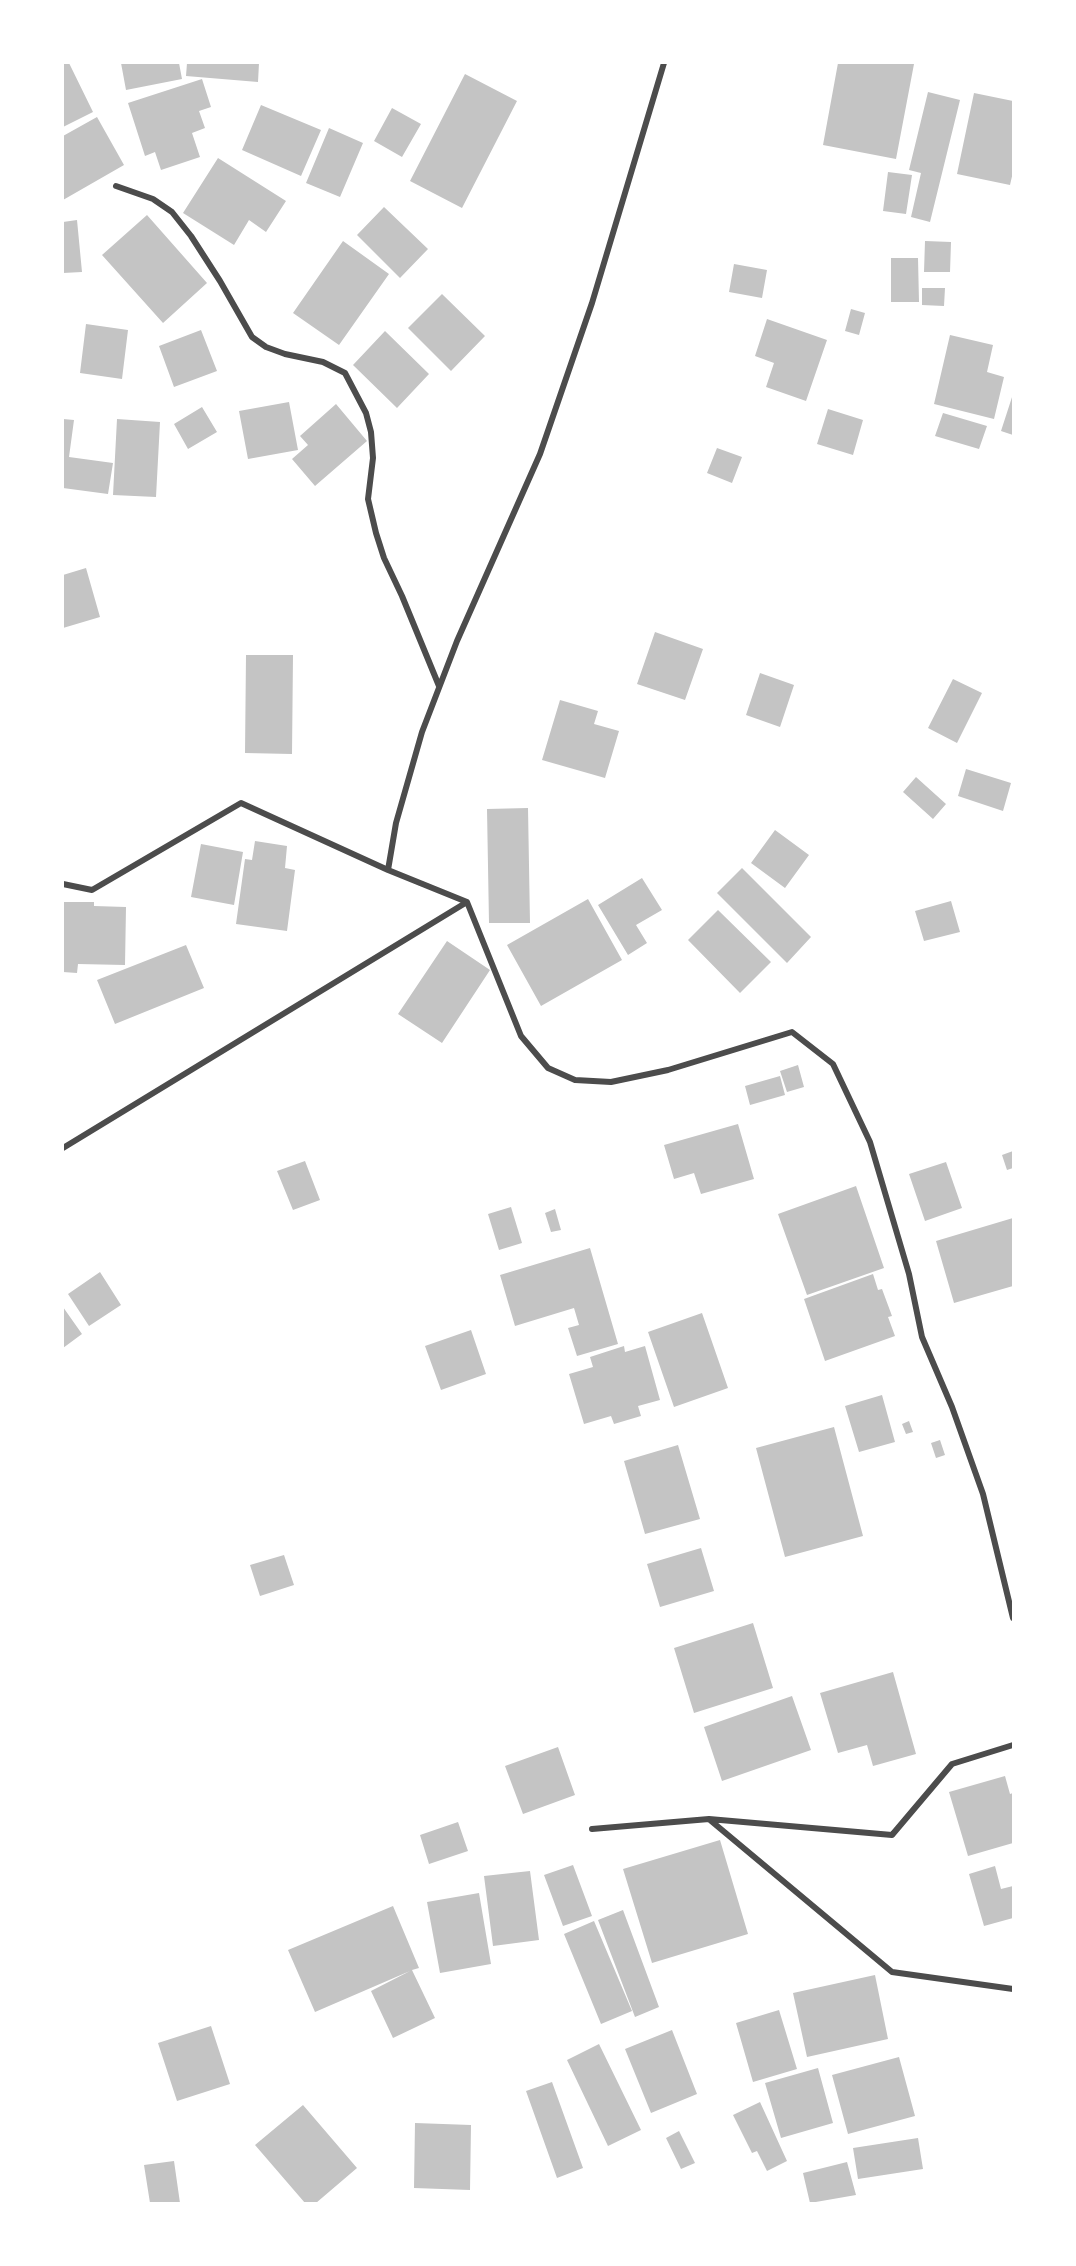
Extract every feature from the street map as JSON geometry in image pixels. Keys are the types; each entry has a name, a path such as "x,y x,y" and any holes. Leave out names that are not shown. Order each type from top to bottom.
{"street":[{"path":"388,870 396,823 422,732 457,641 540,454 595,293 664,63"},
{"path":"116,186 153,199 172,212 191,236 220,281 252,337 266,347 285,354 323,362 345,373 366,413 371,432 373,458 368,499 376,533 384,558 439,687"},
{"path":"63,884 92,890 240,803 388,870 467,902 520,1036 548,1068 575,1080 611,1082 668,1070 792,1032 833,1064 870,1142 909,1274 922,1336 952,1407 983,1494 1013,1618"},
{"path":"63,1149 467,902"},
{"path":"592,1829 709,1819 892,1835 952,1764 1013,1745"},
{"path":"709,1819 892,1972 1013,1989"}],"building":[{"path":"63,63 69,63 93,112 63,127"},
{"path":"121,63 179,63 182,79 126,90"},
{"path":"187,63 259,63 258,82 186,76"},
{"path":"838,63 914,64 896,159 823,145"},
{"path":"465,74 517,101 462,208 410,181"},
{"path":"202,79 211,107 199,111 205,128 192,133 200,157 161,170 155,152 145,156 128,103"},
{"path":"928,92 960,100 930,222 911,217 921,173 909,170"},
{"path":"974,93 1013,101 1013,172 1010,185 957,174"},
{"path":"261,105 321,130 301,176 242,150"},
{"path":"392,108 421,124 402,157 374,141"},
{"path":"97,117 124,165 63,200 63,136"},
{"path":"329,128 363,143 340,197 306,183"},
{"path":"218,158 286,201 266,232 249,220 234,245 183,213"},
{"path":"888,172 912,175 906,214 883,211"},
{"path":"384,207 428,249 400,278 357,235"},
{"path":"147,215 207,283 163,323 102,255"},
{"path":"77,220 82,272 63,273 63,222"},
{"path":"343,241 389,274 339,345 293,313"},
{"path":"925,241 951,242 950,272 924,272"},
{"path":"891,258 918,258 919,302 891,302"},
{"path":"734,264 767,270 762,298 729,292"},
{"path":"922,288 945,288 944,306 922,305"},
{"path":"442,294 485,336 451,371 408,328"},
{"path":"851,309 865,313 859,335 845,331"},
{"path":"767,319 827,340 806,401 766,387 774,363 755,356"},
{"path":"86,324 128,330 122,379 80,373"},
{"path":"201,330 217,371 174,387 159,346"},
{"path":"385,331 429,374 397,408 353,365"},
{"path":"950,335 993,345 987,372 1004,377 994,419 934,404"},
{"path":"1013,394 1013,435 1001,431"},
{"path":"289,402 298,450 248,459 239,411"},
{"path":"336,404 367,441 315,486 292,459 308,445 300,436"},
{"path":"202,407 217,432 188,449 174,424"},
{"path":"828,409 863,420 853,455 817,444"},
{"path":"943,413 987,426 979,449 935,436"},
{"path":"63,419 74,420 69,457 113,463 108,494 63,488"},
{"path":"117,419 160,422 156,497 113,495"},
{"path":"717,448 742,457 732,483 707,473"},
{"path":"86,568 100,617 63,628 63,575"},
{"path":"655,632 703,649 685,700 637,684"},
{"path":"246,655 293,655 292,754 245,753"},
{"path":"760,673 794,685 780,727 746,715"},
{"path":"953,679 982,693 957,743 928,728"},
{"path":"560,700 598,711 594,724 619,731 605,778 542,760"},
{"path":"966,769 1011,783 1003,811 958,796"},
{"path":"916,777 946,804 933,819 903,792"},
{"path":"528,808 530,923 489,923 487,809"},
{"path":"775,830 809,855 785,888 751,863"},
{"path":"255,841 287,846 285,868 295,870 287,931 236,924 245,859 252,860"},
{"path":"201,844 243,852 234,905 191,897"},
{"path":"742,868 811,937 787,963 717,893"},
{"path":"642,878 662,910 636,925 647,943 628,955 598,905"},
{"path":"588,899 622,960 541,1006 507,945"},
{"path":"951,901 960,932 924,941 915,911"},
{"path":"63,902 94,902 94,906 126,907 125,965 78,964 77,973 63,972"},
{"path":"718,910 771,962 740,993 688,940"},
{"path":"447,941 490,970 442,1043 398,1014"},
{"path":"186,945 204,988 115,1024 97,980"},
{"path":"798,1065 804,1087 787,1092 780,1071"},
{"path":"780,1076 785,1095 750,1105 745,1086"},
{"path":"738,1124 754,1179 701,1194 694,1173 674,1179 664,1145"},
{"path":"1013,1151 1013,1168 1007,1170 1002,1155"},
{"path":"305,1161 320,1200 293,1210 277,1171"},
{"path":"946,1162 962,1208 925,1221 909,1174"},
{"path":"856,1186 884,1268 807,1295 778,1214"},
{"path":"511,1207 522,1243 499,1250 488,1214"},
{"path":"555,1209 561,1230 551,1232 545,1213"},
{"path":"1013,1218 1013,1286 954,1303 936,1241"},
{"path":"590,1248 618,1344 577,1356 568,1328 579,1325 574,1308 515,1326 500,1275"},
{"path":"100,1272 121,1305 89,1326 68,1294"},
{"path":"873,1274 878,1290 882,1289 892,1316 888,1317 895,1336 825,1361 804,1299"},
{"path":"63,1307 82,1334 63,1348"},
{"path":"702,1313 728,1388 674,1407 648,1332"},
{"path":"471,1330 486,1374 441,1390 425,1346"},
{"path":"624,1346 625,1352 645,1346 660,1400 638,1406 641,1416 614,1424 611,1416 584,1424 569,1374 593,1367 590,1357"},
{"path":"882,1395 895,1442 859,1452 845,1406"},
{"path":"909,1421 913,1432 906,1434 902,1424"},
{"path":"834,1427 863,1536 785,1557 756,1448"},
{"path":"940,1440 945,1455 936,1458 931,1443"},
{"path":"678,1445 700,1519 645,1534 624,1461"},
{"path":"701,1548 714,1591 660,1607 647,1564"},
{"path":"284,1555 294,1585 260,1596 250,1565"},
{"path":"753,1623 773,1688 694,1713 674,1648"},
{"path":"893,1672 916,1754 873,1766 867,1745 838,1753 820,1693"},
{"path":"792,1696 811,1750 722,1781 704,1727"},
{"path":"558,1747 575,1795 523,1814 505,1766"},
{"path":"1005,1776 1010,1794 1013,1793 1013,1843 968,1856 949,1792"},
{"path":"458,1822 468,1851 429,1864 420,1835"},
{"path":"720,1840 748,1934 652,1963 623,1869"},
{"path":"573,1865 592,1916 563,1926 544,1875"},
{"path":"995,1866 1001,1889 1013,1886 1013,1918 984,1926 969,1874"},
{"path":"530,1871 539,1940 493,1946 484,1876"},
{"path":"479,1893 491,1964 440,1973 427,1902"},
{"path":"393,1906 419,1968 412,1970 435,2018 393,2038 371,1991 410,1971 315,2012 288,1950"},
{"path":"623,1910 659,2007 635,2017 598,1920"},
{"path":"594,1921 632,2011 601,2024 564,1934"},
{"path":"875,1975 888,2039 807,2057 793,1993"},
{"path":"779,2010 797,2069 753,2082 736,2023"},
{"path":"211,2026 230,2084 177,2101 158,2043"},
{"path":"672,2030 697,2094 651,2113 625,2049"},
{"path":"599,2044 641,2130 608,2146 567,2060"},
{"path":"899,2057 915,2116 848,2134 832,2075"},
{"path":"818,2068 833,2123 781,2138 765,2083"},
{"path":"552,2082 583,2168 557,2178 526,2091"},
{"path":"760,2102 787,2161 767,2171 757,2151 752,2153 733,2115"},
{"path":"303,2105 357,2168 316,2203 305,2203 255,2145"},
{"path":"415,2123 471,2125 470,2190 414,2188"},
{"path":"679,2131 695,2163 681,2169 666,2138"},
{"path":"918,2138 923,2169 858,2179 853,2148"},
{"path":"174,2161 180,2203 150,2203 144,2165"},
{"path":"847,2162 856,2195 810,2203 803,2173"}]}
